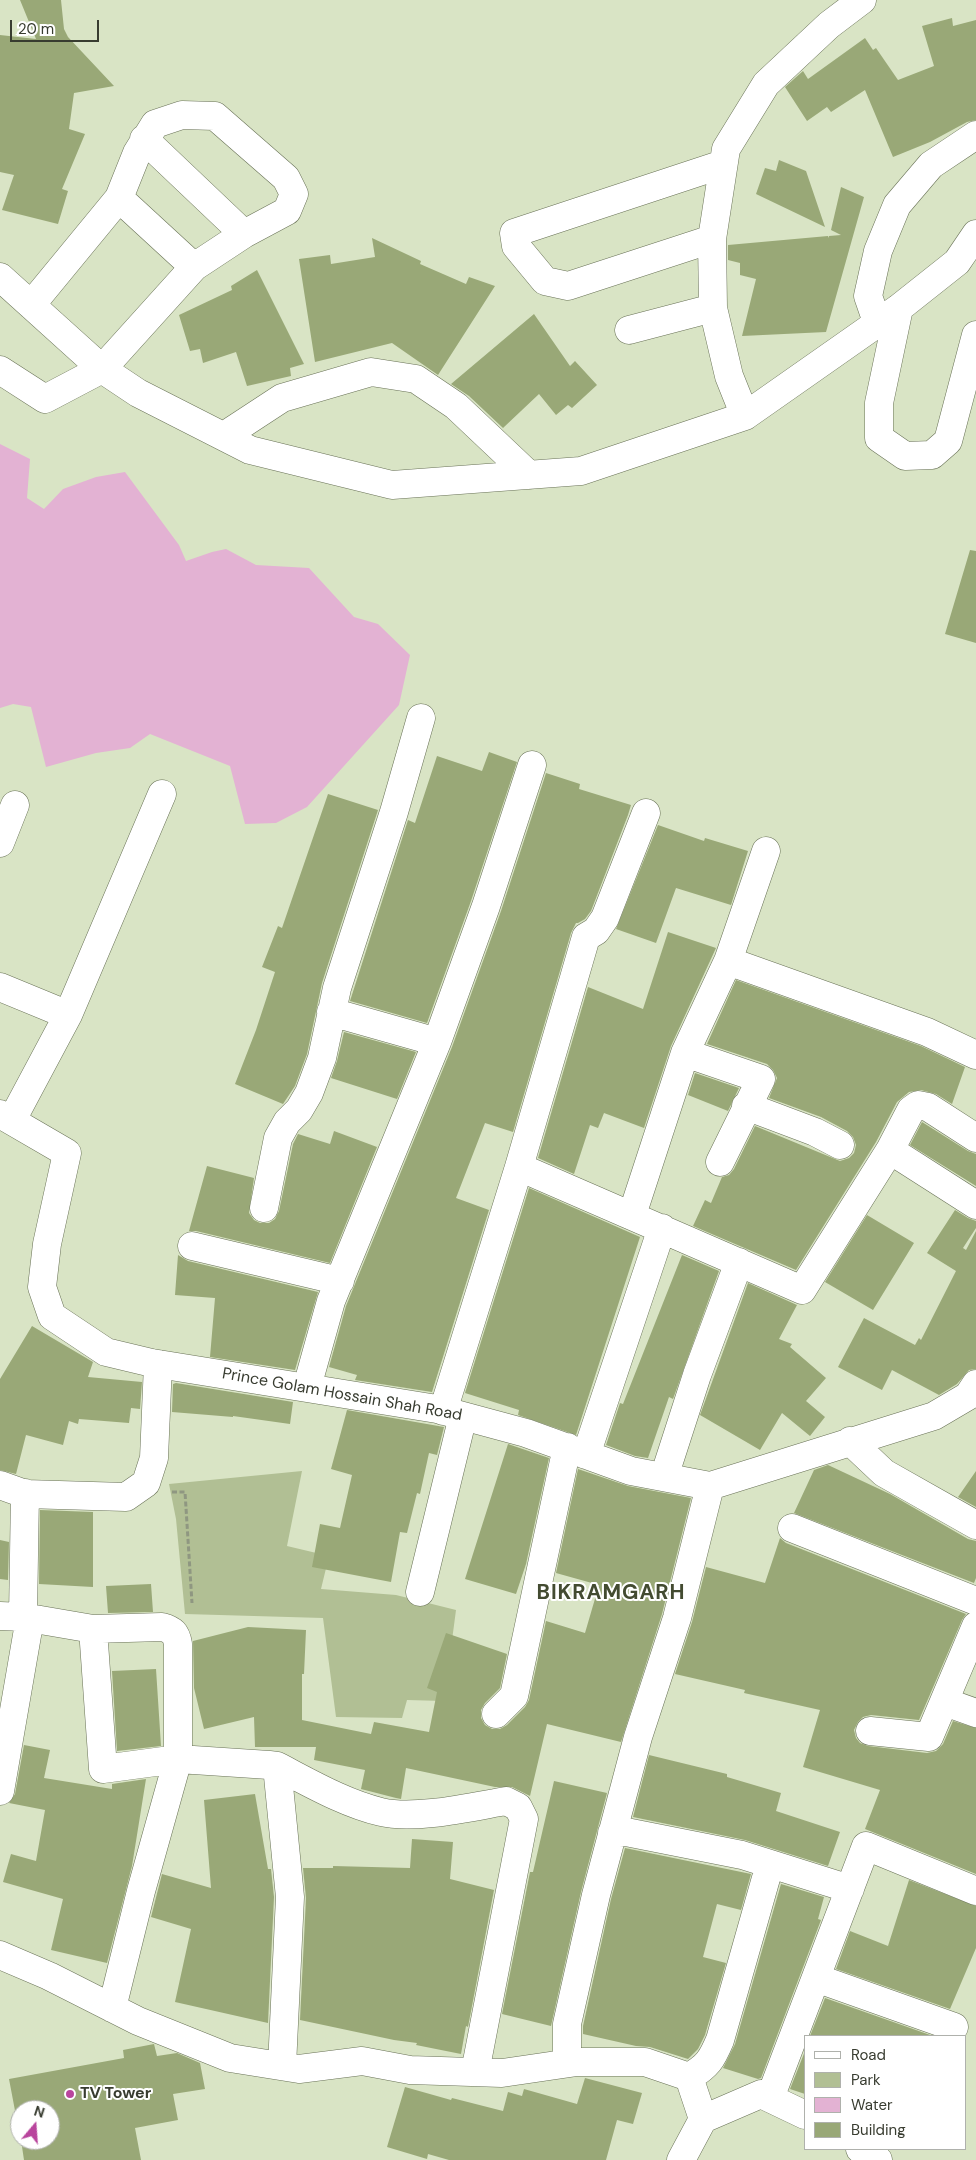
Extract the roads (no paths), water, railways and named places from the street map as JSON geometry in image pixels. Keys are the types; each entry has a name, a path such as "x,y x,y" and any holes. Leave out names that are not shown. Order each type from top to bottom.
{"street":[{"path":"746,416 729,376 713,308 712,239 726,149 766,84 831,12 862,0"},
{"path":"0,370 45,399 102,368 194,267 244,234 286,210 294,194 286,178 215,116 182,115 155,124 137,153 120,198 31,305"},
{"path":"888,315 868,296 878,251 897,205 931,165 976,135"},
{"path":"144,140 244,234"},
{"path":"712,239 568,286 545,280 516,246 514,233 723,164"},
{"path":"120,198 194,267"},
{"path":"0,277 102,368 138,393 250,450 392,486 581,471 746,416 888,315 957,262 976,234"},
{"path":"630,330 713,308"},
{"path":"888,315 879,403 879,438 905,456 932,455 948,441 976,334"},
{"path":"224,436 282,398 371,372 416,378 456,406 530,474"},
{"path":"264,1208 278,1138 287,1122 299,1110 309,1093 322,1058 331,1012 421,718"},
{"path":"307,1388 325,1319 437,1042 486,906 532,765"},
{"path":"6,1117 68,1015 162,794"},
{"path":"0,842 15,805"},
{"path":"420,1592 453,1413 519,1168 586,937 596,931 605,918 646,813"},
{"path":"632,1215 685,1053 728,961 766,850"},
{"path":"728,961 927,1032 976,1056"},
{"path":"0,987 68,1015"},
{"path":"331,1012 437,1042"},
{"path":"685,1053 761,1079 720,1162"},
{"path":"519,1168 632,1215 802,1290 890,1150 911,1110 918,1105 928,1107 976,1138"},
{"path":"746,1106 815,1132 840,1145"},
{"name":"Prince Golam Hossain Shah Road","path":"6,1117 67,1153 47,1244 42,1287 52,1316 106,1352 158,1364 453,1413 526,1432 631,1470 710,1486 934,1416 968,1396 976,1384"},
{"path":"890,1150 976,1205"},
{"path":"496,1714 514,1696 577,1451 662,1228"},
{"path":"192,1246 340,1281"},
{"path":"664,1477 697,1375 739,1262"},
{"path":"0,1485 26,1493 126,1497 146,1483 154,1458 158,1364"},
{"path":"850,1441 884,1472 976,1525"},
{"path":"567,2063 567,2024 596,1895 638,1737 676,1618 710,1486"},
{"path":"0,1791 18,1617 26,1493"},
{"path":"792,1528 976,1601"},
{"path":"18,1617 93,1629 162,1627 172,1630 176,1635 178,1644 178,1759 141,1891 112,2008"},
{"path":"870,1731 929,1736 976,1626"},
{"path":"93,1629 103,1769 178,1759 277,1766 349,1802 383,1813 420,1814 506,1801 518,1807 524,1819 475,2072"},
{"path":"945,1702 976,1714"},
{"path":"277,1766 290,1896 282,2066"},
{"path":"612,1833 626,1832 742,1855 850,1889"},
{"path":"770,2098 866,1846 976,1891"},
{"path":"0,1954 49,1976 138,2022 230,2058 299,2069 362,2061 410,2070 502,2073 567,2063 645,2062 689,2077 703,2069 712,2059 720,2040 770,1864"},
{"path":"816,1978 954,2026"},
{"path":"689,2077 703,2119"},
{"path":"681,2160 703,2119 760,2094 804,2115"},
{"path":"862,2150 878,2160"}],"water":[{"path":"0,444 30,459 27,498 44,509 63,489 96,477 125,472 179,545 186,561 226,549 256,565 309,568 354,617 378,624 410,655 399,705 307,807 276,823 245,824 230,766 150,734 130,748 96,753 46,767 31,707 13,704 0,708"}],"place":[{"name":"TV Tower","path":"70,2094"}],"district":[{"name":"BIKRAMGARH","path":"611,1593"}]}
